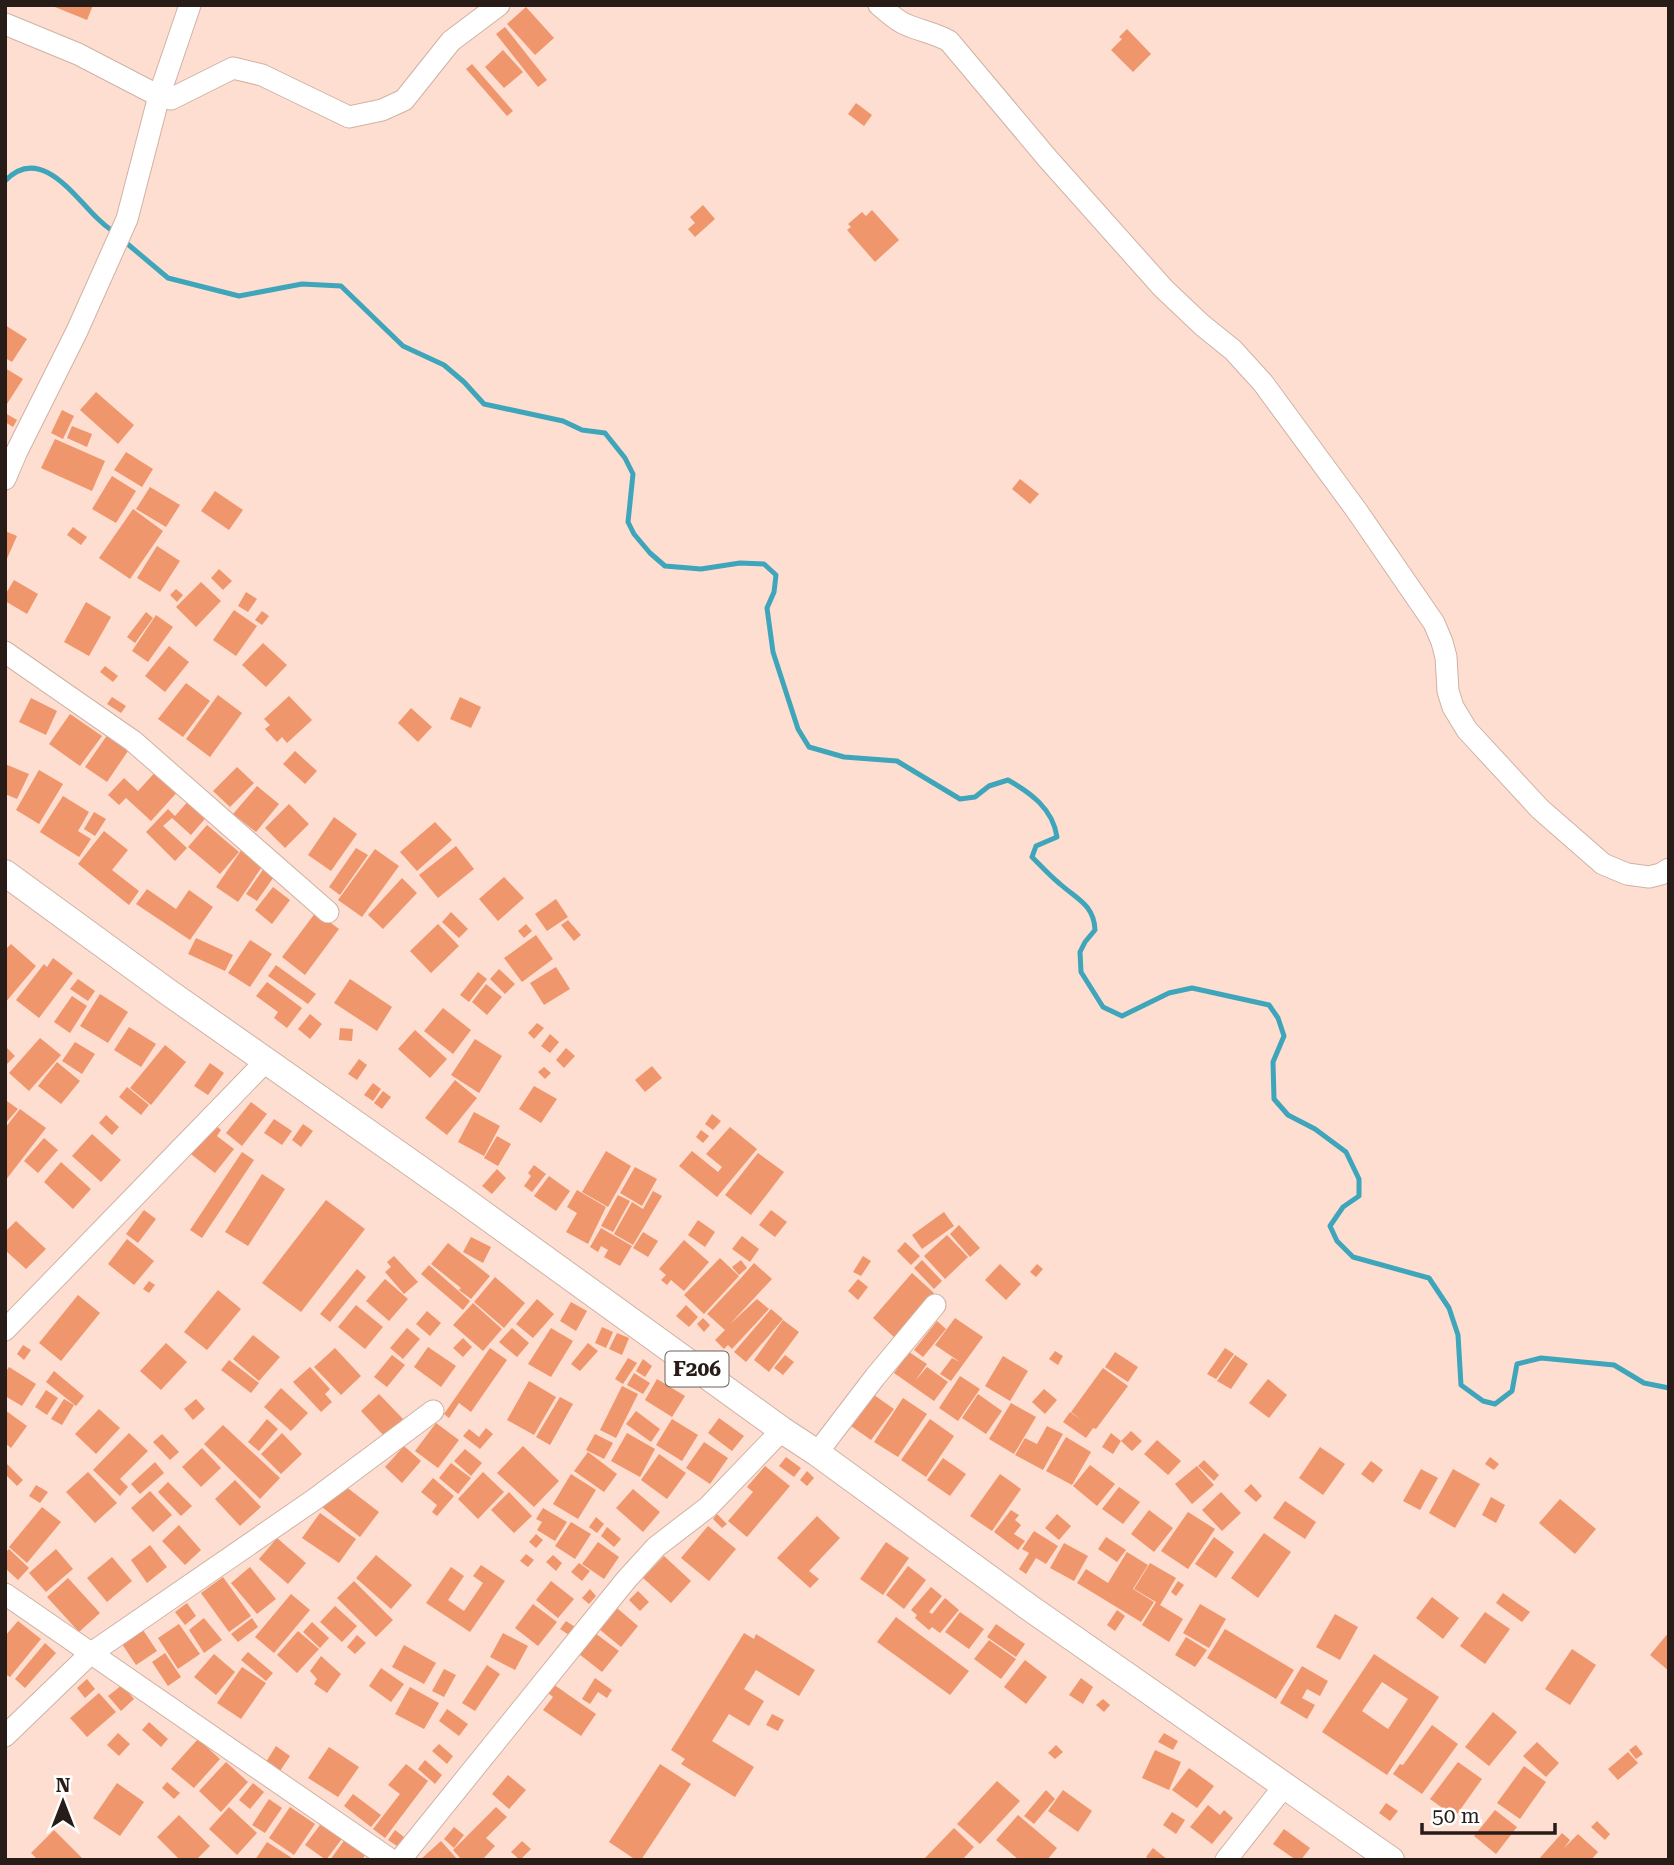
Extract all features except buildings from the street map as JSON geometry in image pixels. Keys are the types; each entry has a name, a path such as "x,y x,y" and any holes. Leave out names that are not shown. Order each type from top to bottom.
{"main road":[{"name":"F206","path":"5,873 1030,1608 1391,1860"}],"street":[{"path":"5,479 77,331 127,219 159,96 190,5"},
{"path":"5,24 78,54 159,96 171,99 233,68 262,75 349,117 382,110 404,100 451,41 499,5"},
{"path":"879,5 898,21 937,34 949,41 1048,159 1163,288 1233,350 1263,383 1357,511 1434,623 1446,657 1448,691 1453,707 1467,730 1540,810 1603,864 1627,874 1649,877 1669,869"},
{"path":"5,652 133,741 328,912"},
{"path":"5,1330 266,1061"},
{"path":"817,1453 935,1305"},
{"path":"5,1736 90,1654 316,1499 433,1411"},
{"path":"400,1860 626,1580 656,1547 708,1507 782,1430"},
{"path":"5,1594 391,1860"},
{"path":"1226,1860 1285,1785"}],"waterway":[{"path":"5,181 18,171 31,168 56,177 114,232"},
{"path":"124,241 168,278 239,296 302,284 341,286 403,346 444,365 484,404 563,421 582,430 605,433 625,458 633,474 628,522 634,534 665,566 701,569 740,563 764,564 776,575 774,592 767,608 773,652 798,729 809,747 844,757 897,761 960,799 975,797 989,786 1008,780 1040,803 1051,818 1057,837 1036,846 1032,857 1084,903 1092,914 1095,930 1080,952 1081,972 1103,1007 1122,1016 1169,993 1192,988 1269,1005 1278,1018 1284,1036 1273,1062 1274,1099 1288,1115 1315,1129 1346,1152 1359,1179 1359,1196 1343,1207 1330,1226 1337,1241 1353,1257 1429,1278 1449,1308 1458,1335 1461,1385 1483,1401 1495,1404 1512,1391 1517,1364 1541,1358 1614,1365 1644,1383 1669,1388"}]}
